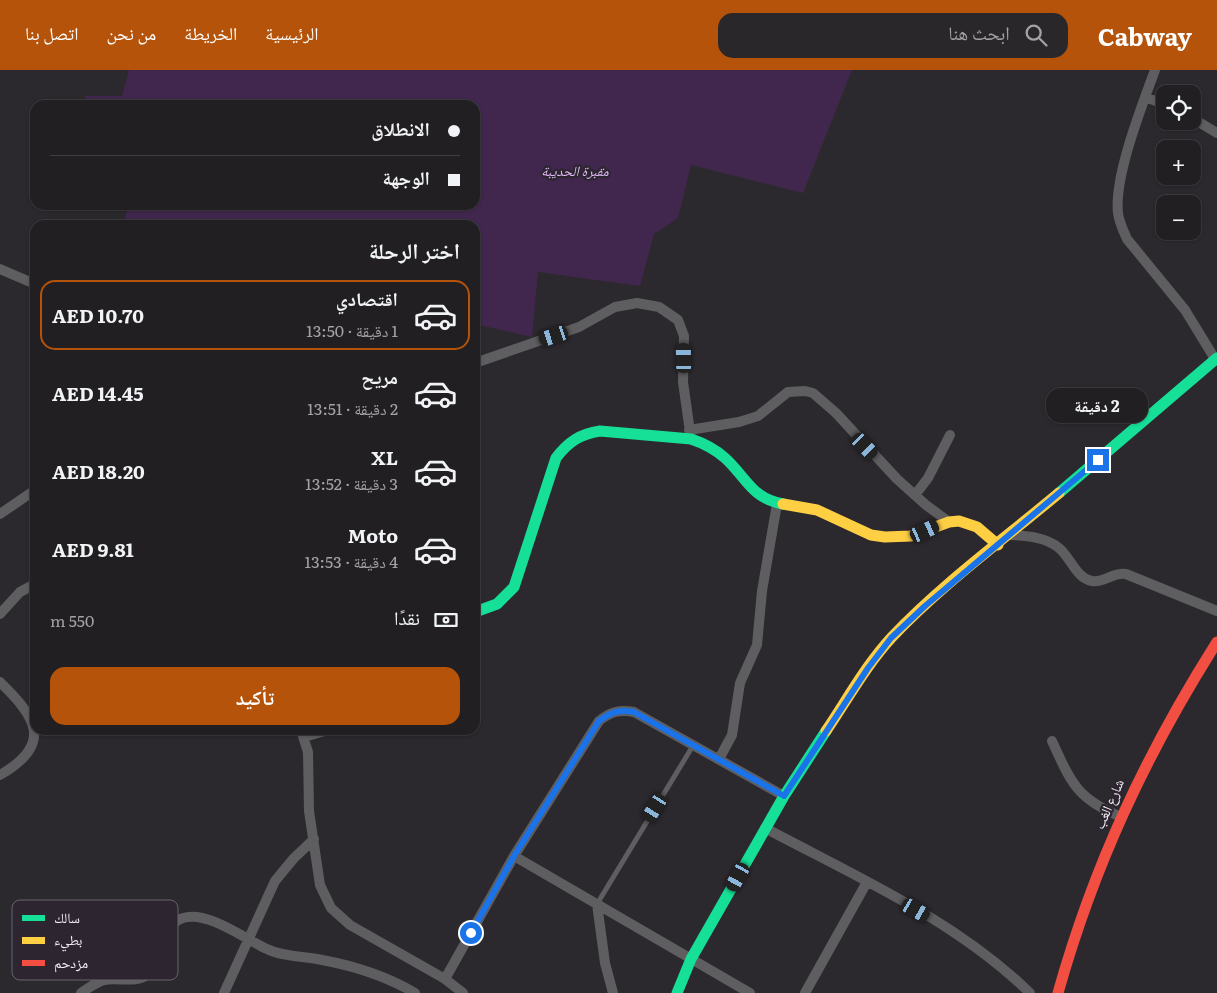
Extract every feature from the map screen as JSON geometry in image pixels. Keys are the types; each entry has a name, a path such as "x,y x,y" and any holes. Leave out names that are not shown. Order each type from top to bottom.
{"street":[{"path":"677,993 692,958 784,796 868,668 891,638 925,606 1011,535 1216,358 1185,310 1127,239 1118,212 1124,169 1155,70"},
{"path":"1146,96 1156,101"},
{"path":"1201,123 1217,133"},
{"path":"0,269 30,282"},
{"path":"480,361 579,327 615,307 638,303 659,307 678,320 684,336 683,382 690,435"},
{"path":"480,610 497,604 514,587 556,458 574,439 586,433 600,431 690,435 758,416 788,392 805,390 820,398 836,413 854,436 915,495 949,522"},
{"path":"690,435 725,458 759,497 777,504 817,510 871,535 885,537 911,536 949,522 959,521 977,527 998,545"},
{"path":"915,495 928,478 950,435"},
{"path":"0,514 30,493"},
{"path":"719,759 732,735 740,682 757,645 762,591 777,504"},
{"path":"1011,535 1029,536 1058,546 1082,577 1092,581 1100,581 1115,574 1126,574 1217,611"},
{"path":"0,614 20,592 30,587"},
{"name":"شارع الغب","path":"1059,993 1070,950 1119,816 1151,750 1217,642"},
{"path":"0,682 24,706 30,715"},
{"path":"444,979 514,856 599,721 607,715 615,711 634,712 784,796"},
{"path":"0,775 27,754 33,735"},
{"path":"303,735 308,752 309,811 320,885 331,908 350,925 444,979 463,993"},
{"path":"1052,741 1079,792 1094,805 1119,816"},
{"path":"765,828 867,882 966,939 1030,993"},
{"path":"224,993 275,881 294,858 314,839"},
{"path":"514,856 750,993"},
{"path":"805,993 867,882"},
{"path":"597,904 605,963 614,993"},
{"path":"178,920 181,918 200,917 280,953 326,960 370,972 415,993"},
{"path":"81,993 101,981 120,980"}],"lane":[{"path":"597,904 694,744"}],"green space":[{"name":"مقبرة الحديبة","path":"129,70 852,70 803,193 691,165 678,218 654,234 640,286 538,272 532,337 480,325 480,220 125,220 127,210 480,210 480,100 85,100 85,96 122,96"}],"traffic: fast":[{"path":"1059,493 1217,358"},
{"path":"480,610 497,604 514,587 556,458 565,447 586,434 600,431 691,439 721,455 756,492 772,501 783,504"},
{"path":"677,993 691,959 784,796 826,731"}],"traffic: slow":[{"path":"826,731 865,671 892,637 951,581 1059,493"},
{"path":"783,504 817,510 871,535 885,537 911,536 949,522 959,521 977,527 998,545"}],"traffic: jam":[{"path":"1058,993 1088,900 1124,812 1167,726 1217,642"}],"route":[{"path":"471,933 514,856 599,721 615,711 625,710 634,712 784,796 868,668 891,638 925,606 1098,460"}]}
